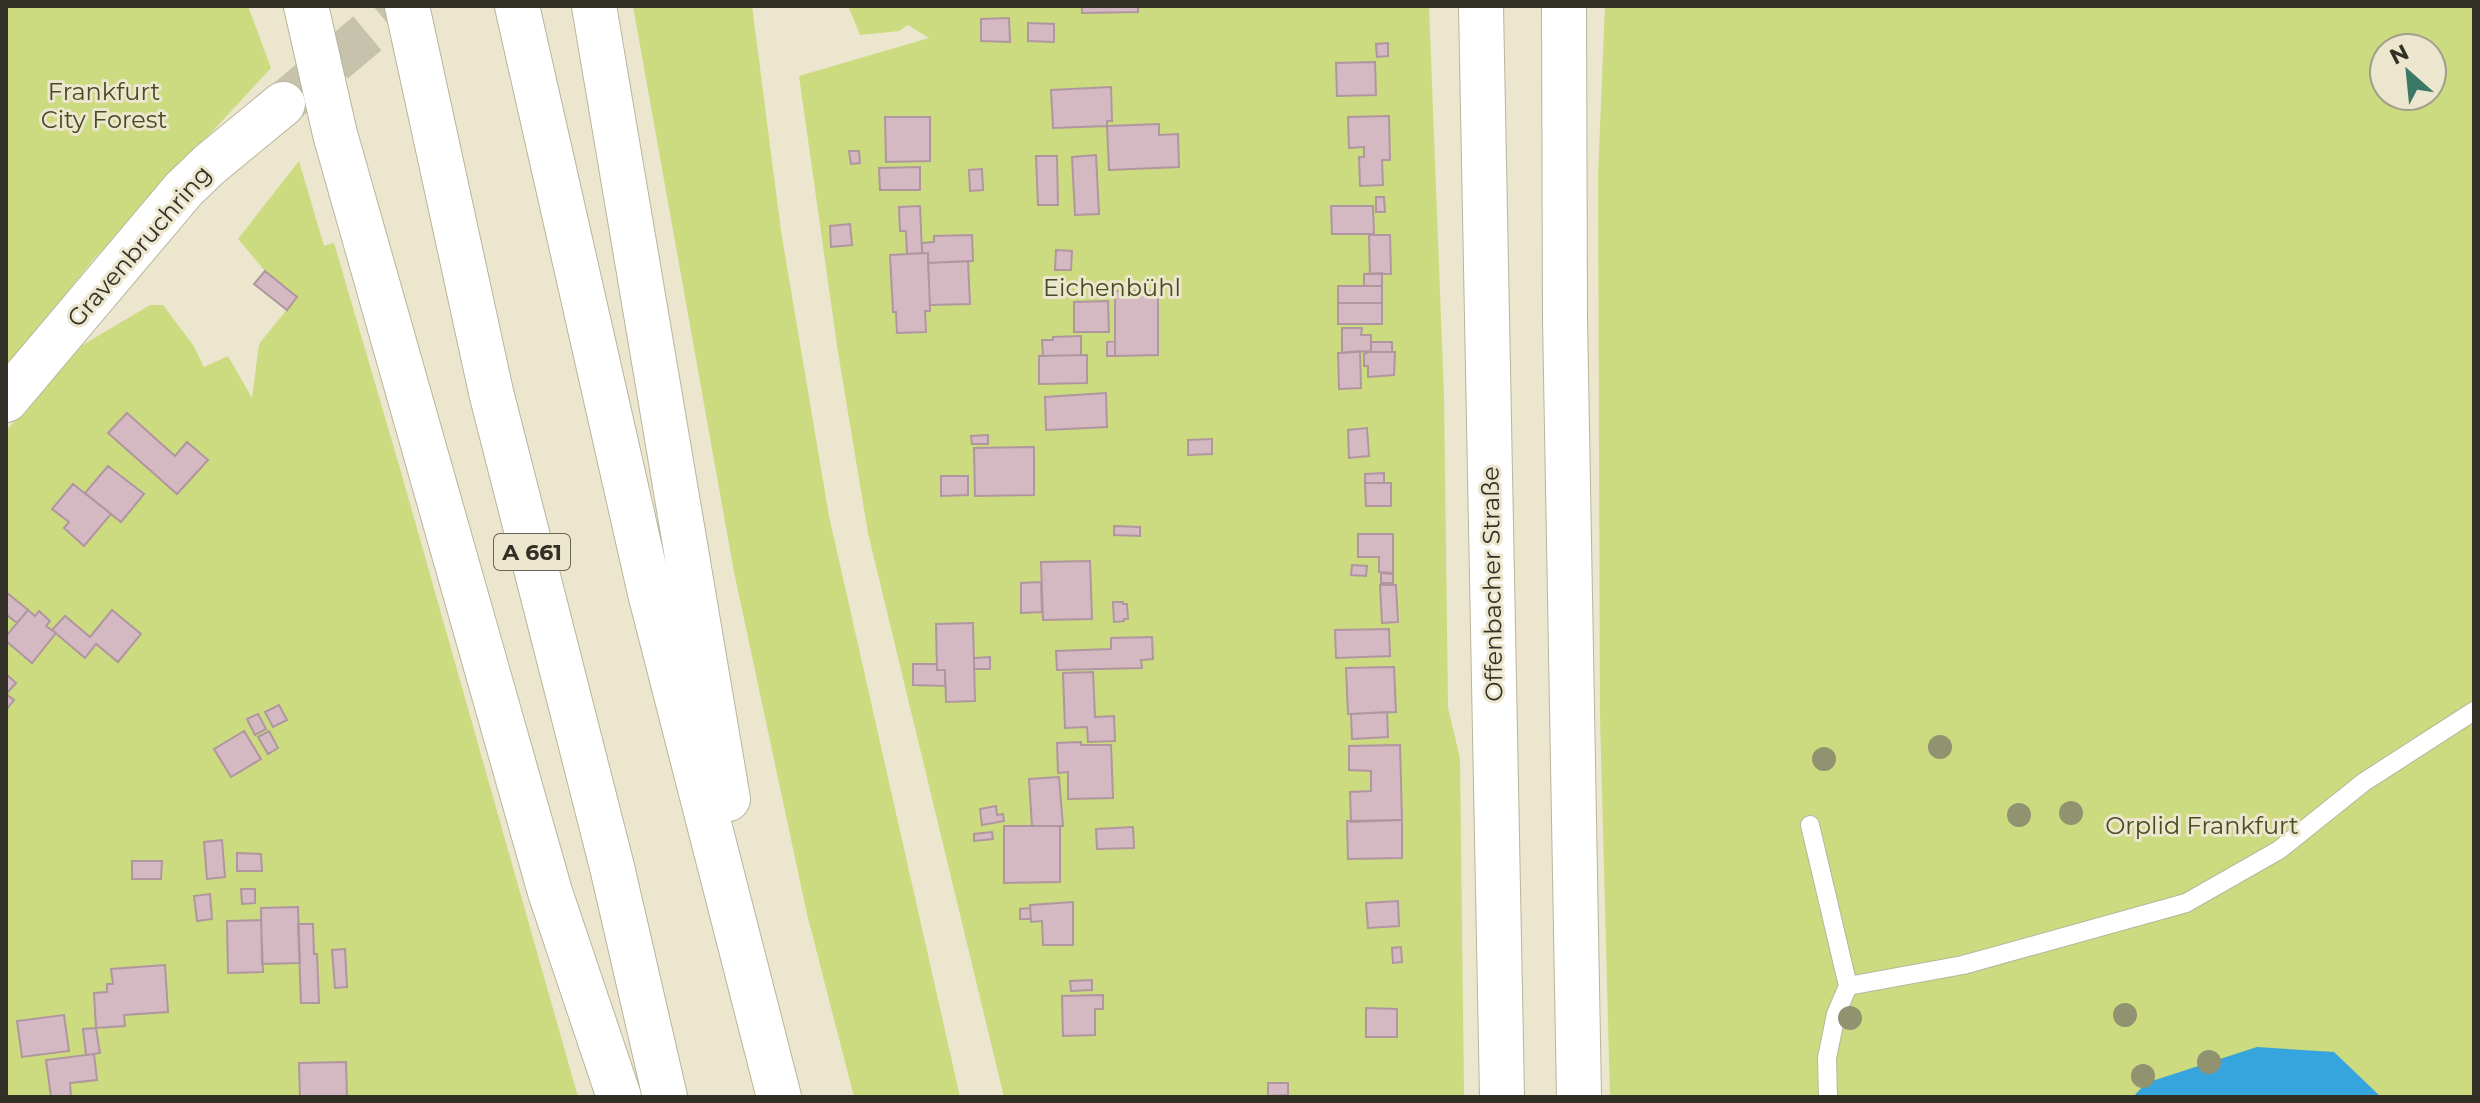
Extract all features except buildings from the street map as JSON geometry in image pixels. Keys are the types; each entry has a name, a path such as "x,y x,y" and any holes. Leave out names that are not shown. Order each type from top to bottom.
{"main road":[{"path":"288,6 335,134"},
{"path":"306,6 335,134 550,892 619,1097"},
{"name":"A 661","path":"407,6 491,392 612,867 665,1097"},
{"path":"517,6 650,593 779,1097"},
{"path":"594,6 724,767 763,1035"},
{"name":"Offenbacher Straße","path":"1481,6 1502,1097"},
{"path":"1564,6 1565,319 1579,1097"},
{"name":"Gravenbruchring","path":"6,400 184,189 283,104"}],"lane":[{"path":"1848,986 1963,965 2186,903 2279,850 2364,782 2474,711"},
{"path":"1810,825 1848,986 1836,1014 1827,1058 1828,1097"}],"green space":[{"name":"Frankfurt City Forest","path":"6,6 248,6 271,68 92,261 6,369"},
{"path":"633,6 752,6 781,231 829,516 960,1097 854,1097 807,914 734,572"},
{"name":"Eichenbühl","path":"848,6 1429,6 1444,395 1448,708 1460,758 1464,1097 1004,1097 868,533 838,352 799,76 929,38 908,25 899,31 860,35"},
{"name":"Orplid Frankfurt","path":"1605,6 2474,6 2474,1097 1610,1097 1600,716 1598,175"},
{"path":"299,161 324,246 334,243 578,1097 6,1097 6,431 76,349 150,305 163,305 193,345 204,367 228,356 252,398 259,344 297,297 265,271 238,239"}],"water":[{"path":"2257,1047 2334,1052 2381,1097 2133,1097 2146,1083"}],"tunnel":[{"path":"283,104 400,6"}]}
